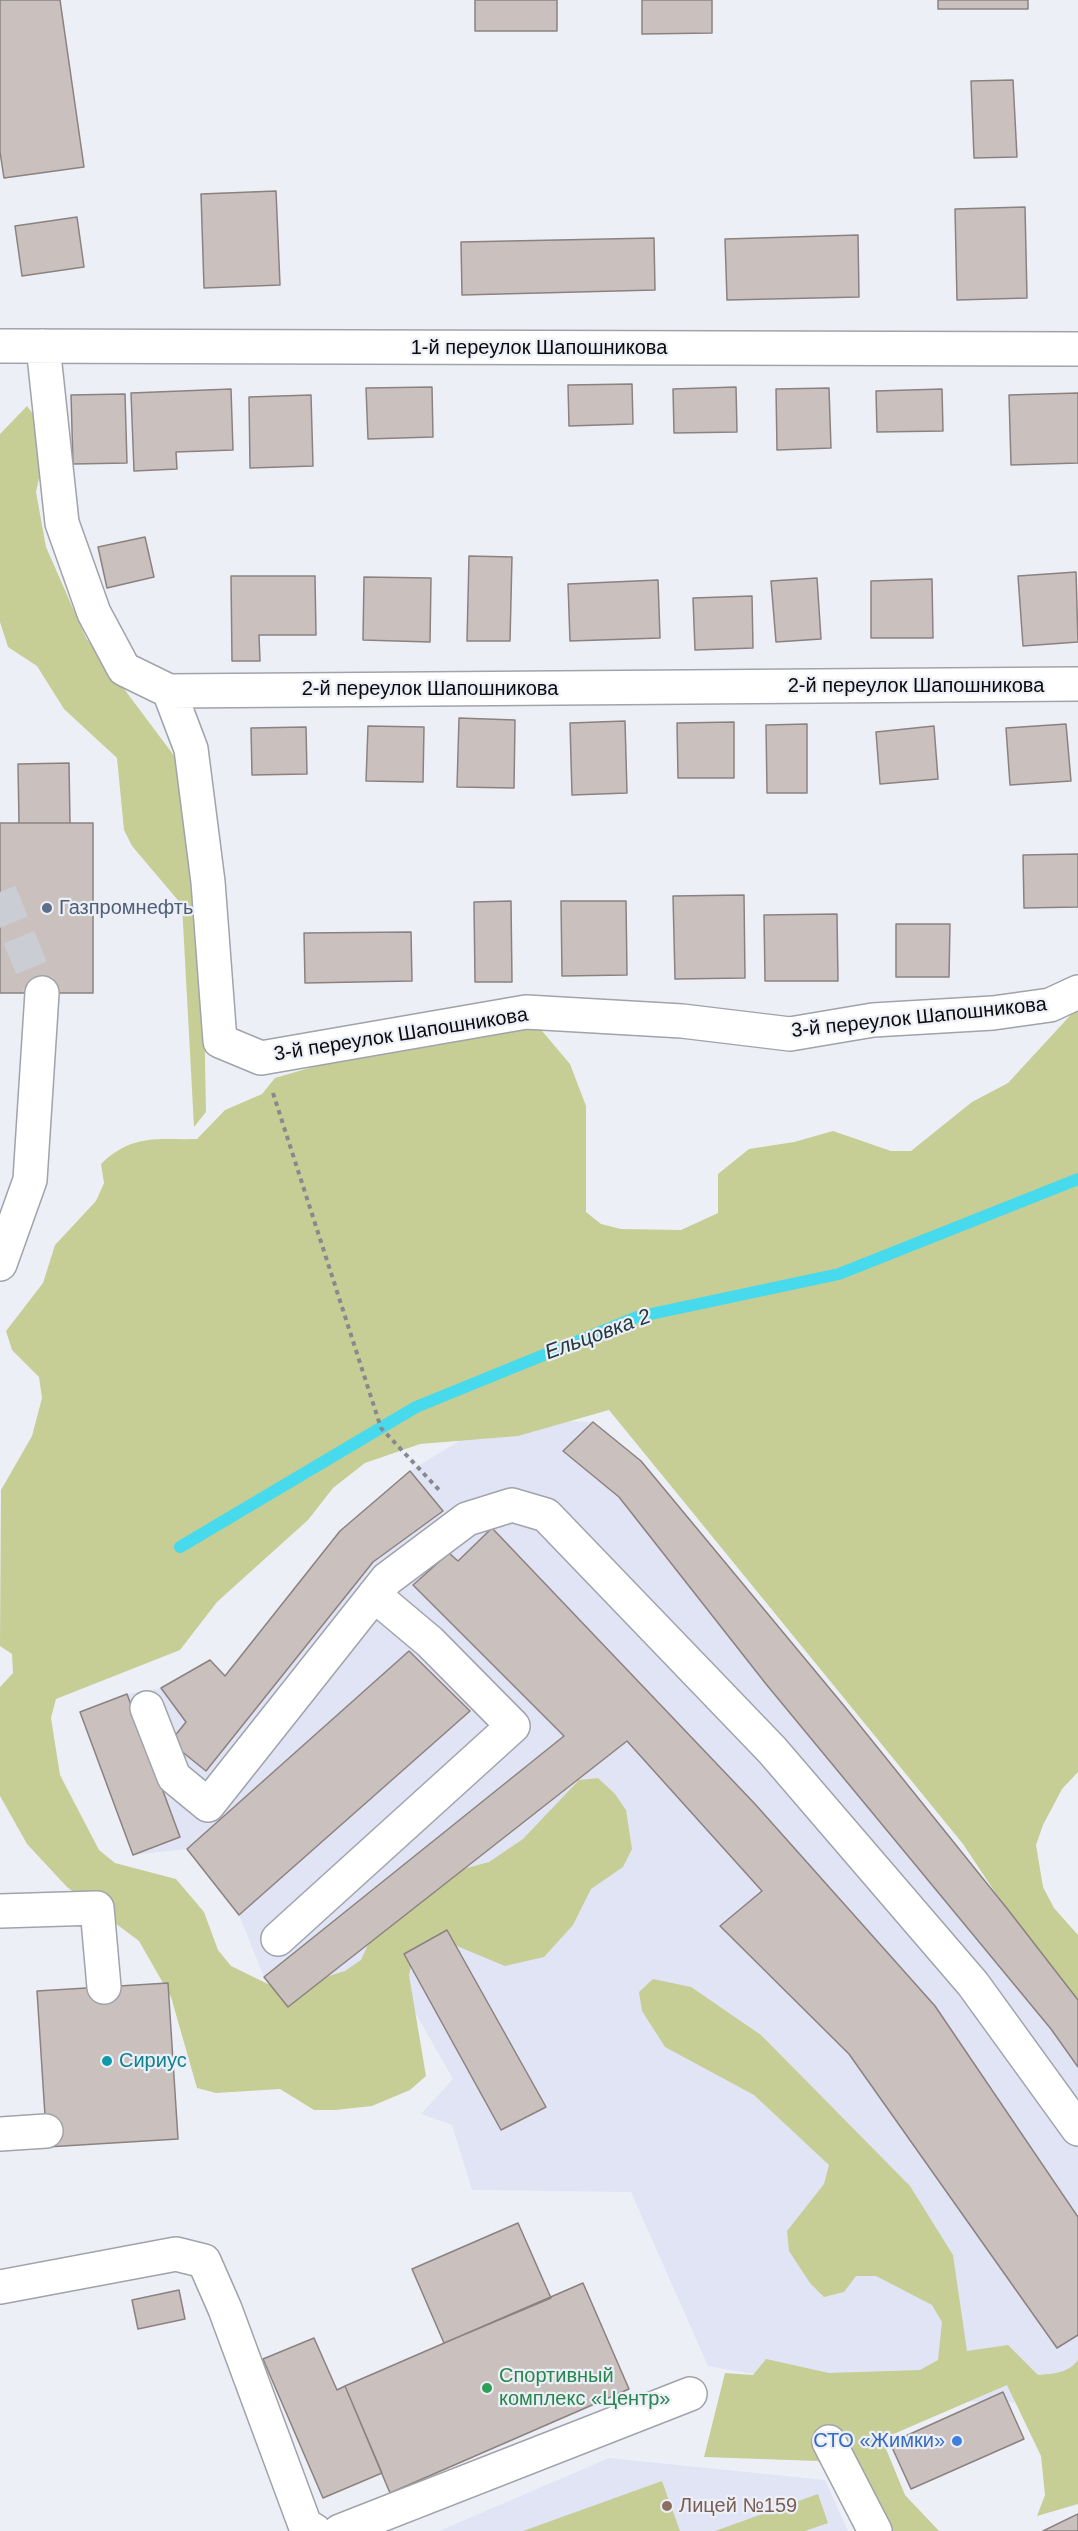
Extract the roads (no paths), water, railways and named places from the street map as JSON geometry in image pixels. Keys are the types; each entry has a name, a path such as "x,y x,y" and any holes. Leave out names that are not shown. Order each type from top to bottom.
{"street":[{"name":"1-й переулок Шапошникова","path":"0,346 1078,350"},
{"name":"2-й переулок Шапошникова","path":"43,346 62,523 94,614 124,669 169,691 1078,684"},
{"name":"3-й переулок Шапошникова","path":"169,691 191,749 208,882 220,1041 261,1058 526,1012 682,1021 790,1034 873,1020 993,1013 1050,1005 1078,992"},
{"path":"0,1264 30,1180 42,993"},
{"path":"147,1708 174,1777 208,1804 387,1580 467,1519 512,1505 546,1515 779,1759 973,1984 1078,2129"},
{"path":"278,1939 513,1726 430,1642 374,1595"},
{"path":"0,1911 97,1908 104,1987"},
{"path":"0,2134 46,2131"},
{"path":"0,2287 176,2254 204,2261 225,2309 305,2525 315,2531"},
{"path":"340,2531 690,2394"},
{"path":"829,2442 875,2531"}],"waterway":[{"name":"Ельцовка 2","path":"180,1547 416,1407 637,1317 839,1274 1078,1179"}],"tunnel":[{"path":"0,892 42,993"}],"place":[{"name":"Газпромнефть","path":"47,908"},
{"name":"Сириус","path":"107,2061"},
{"name":"Спортивный комплекс «Центр»","path":"487,2388"},
{"name":"СТО «Жимки»","path":"957,2441"},
{"name":"Лицей №159","path":"667,2506"}]}
